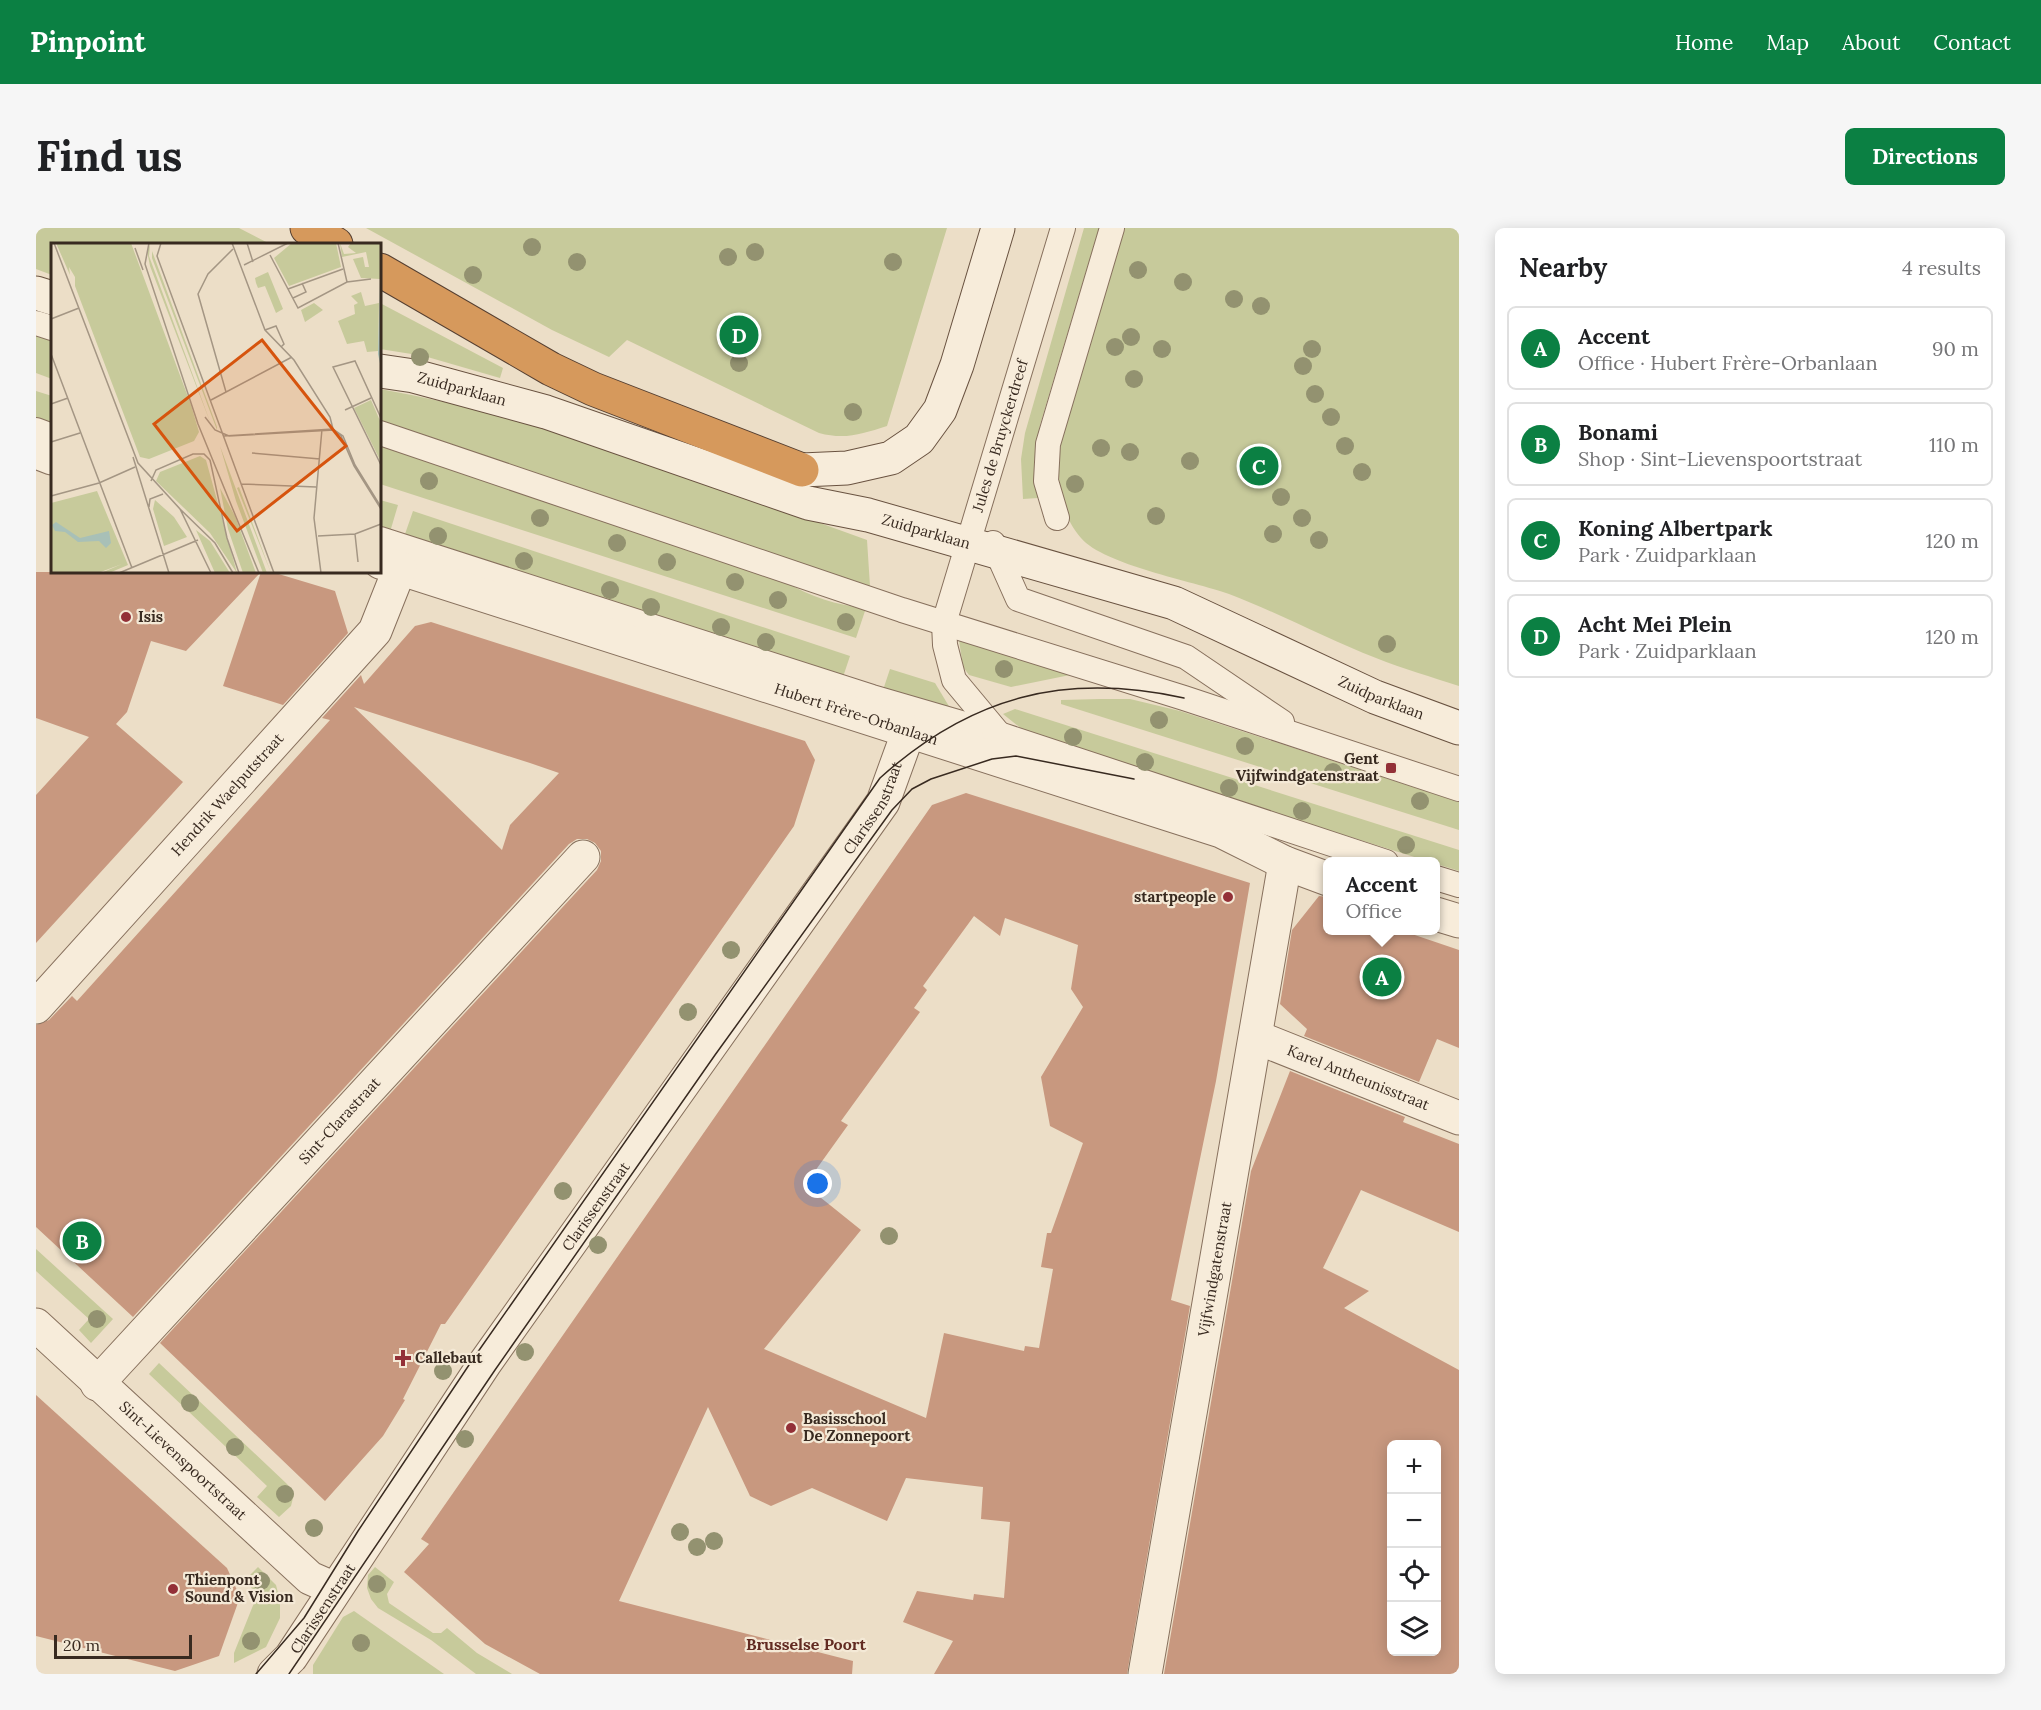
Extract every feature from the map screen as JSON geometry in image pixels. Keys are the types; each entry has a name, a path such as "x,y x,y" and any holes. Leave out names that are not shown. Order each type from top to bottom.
{"highway":[{"path":"307,228 334,243"},
{"path":"381,271 561,374 802,470"}],"street":[{"path":"802,470 847,468 891,458 919,439 940,410 957,365 998,228"},
{"path":"36,293 51,298"},
{"name":"Zuidparklaan","path":"381,371 414,376 546,412 808,503 981,537 1174,603 1375,697 1459,728"},
{"path":"36,452 51,458"},
{"path":"802,470 868,514"},
{"name":"Hubert Frère-Orbanlaan","path":"390,565 908,733 1221,831 1323,877"},
{"name":"Hendrik Waelputstraat","path":"36,1007 375,631 390,565"},
{"name":"Clarissenstraat","path":"274,1674 291,1657 485,1363 883,802 908,733"},
{"name":"Sint-Clarastraat","path":"97,1384 583,857"},
{"name":"Vijfwindgatenstraat","path":"1145,1674 1286,862"},
{"path":"1440,915 1459,921"},
{"name":"Karel Antheunisstraat","path":"1256,1037 1459,1118"},
{"name":"Sint-Lievenspoortstraat","path":"36,1324 97,1384 310,1578 335,1589"}],"lane":[{"name":"Jules de Bruyckerdreef","path":"999,734 954,680 945,645 944,623 981,537 1063,228"},
{"path":"1057,518 1046,481 1048,444 1112,228"},
{"path":"36,322 51,328"},
{"path":"36,430 51,436"},
{"path":"381,432 944,623 1459,789"},
{"path":"981,537 1018,599 1186,657 1306,738"},
{"path":"381,539 872,697 999,734 1374,857"},
{"path":"1440,879 1459,885"}],"green space":[{"path":"36,228 239,228 268,243 51,243 51,275 36,269"},
{"path":"366,228 947,228 887,426 861,434 837,436 819,433 627,340 609,357 552,330"},
{"path":"1084,228 1099,228 1040,425 1034,464 1038,498 1023,499 1021,459 1025,433"},
{"path":"1125,228 1459,228 1459,686 1376,658 1229,594 1128,564 1092,548 1081,538 1067,516 1060,490 1059,464 1062,438"},
{"path":"381,304 503,368 500,378 424,356 381,349"},
{"path":"36,335 51,340 51,379 36,373"},
{"path":"381,389 442,401 565,434 867,540 870,586 381,423"},
{"path":"36,391 51,396 51,424 36,419"},
{"path":"381,446 785,582 824,600 866,608 856,638 381,484"},
{"path":"381,500 398,505 390,532 381,529"},
{"path":"413,511 850,656 843,677 404,537"},
{"path":"959,640 1070,675 1011,687 969,675 963,667"},
{"path":"890,669 935,683 950,708 883,690"},
{"path":"1130,699 1180,711 1459,802 1459,830 1061,704 1061,700"},
{"path":"1015,709 1459,850 1459,871 1440,865 1440,857 1414,857 1032,737 1003,714"},
{"path":"36,1249 113,1319 91,1343 79,1330 89,1319 36,1271"},
{"path":"159,1363 287,1484 294,1494 291,1506 279,1517 257,1497 267,1486 149,1374"},
{"path":"258,1567 276,1585 280,1601 280,1618 266,1647 234,1663 234,1653 256,1598 247,1578"},
{"path":"375,1567 394,1582 387,1594 389,1603 433,1633 441,1633 447,1628 477,1653 512,1674 476,1674 431,1640 378,1608 367,1588 368,1575"},
{"path":"354,1611 444,1674 313,1674 313,1665 343,1617"}],"building":[{"path":"36,572 260,573 186,651 151,641 127,712 116,724 183,782 36,943 36,795 89,737 36,718"},
{"path":"261,573 275,573 335,591 348,633 283,705 223,686"},
{"path":"431,622 805,741 815,760 794,826 445,1324 441,1324 403,1399 405,1400 383,1436 325,1501 160,1343 597,870 601,861 601,851 595,843 587,839 577,839 569,844 133,1317 36,1227 36,1025 49,1020 72,996 77,1001 330,720 322,718 361,675 364,684 415,626","holes":["354,707 559,773 510,825 502,850"]},
{"path":"966,793 1250,883 1216,1081 1171,1300 1190,1306 1127,1674 934,1674 953,1641 903,1622 917,1591 973,1600 974,1594 1004,1598 1010,1522 981,1519 983,1487 906,1478 887,1521 812,1488 771,1506 750,1496 708,1407 619,1601 853,1661 852,1674 540,1674 485,1644 404,1572 429,1544 421,1539 932,805","holes":["974,916 1000,936 1005,918 1078,945 1071,989 1083,1007 1041,1077 1050,1126 1083,1143 1051,1233 1047,1233 1041,1267 1053,1269 1039,1348 1025,1346 1024,1351 944,1333 926,1418 764,1349 861,1230 805,1185 848,1125 841,1121 920,1012 914,1008 927,990 923,986"]},
{"path":"1319,896 1323,896 1323,935 1415,935 1459,950 1459,1048 1437,1039 1419,1082 1304,1036 1307,1029 1280,1004 1292,930"},
{"path":"1290,1071 1405,1117 1403,1122 1459,1144 1459,1232 1361,1190 1323,1268 1369,1291 1344,1308 1459,1370 1459,1674 1164,1674 1251,1171"},
{"path":"36,1395 227,1568 240,1597 219,1656 175,1671 36,1636"}],"tram line":[{"path":"256,1674 304,1618 358,1531 475,1356 880,778 914,750 949,727 985,710 1021,698 1060,690 1099,688 1141,691 1184,698"},
{"path":"289,1674 495,1370 715,1055 892,810 912,789 931,779 992,759 1016,756 1134,779"}],"place":[{"name":"Acht Mei Plein","path":"739,335"},
{"name":"Koning Albertpark","path":"1259,466"},
{"name":"Isis","path":"126,617"},
{"name":"Gent Vijfwindgatenstraat","path":"1391,768"},
{"name":"startpeople","path":"1228,897"},
{"name":"Accent","path":"1382,977"},
{"name":"Bonami","path":"82,1241"},
{"name":"Callebaut","path":"403,1358"},
{"name":"Basisschool De Zonnepoort","path":"791,1428"},
{"name":"Thienpont Sound & Vision","path":"173,1589"}],"district":[{"name":"Brusselse Poort","path":"806,1644"}]}
